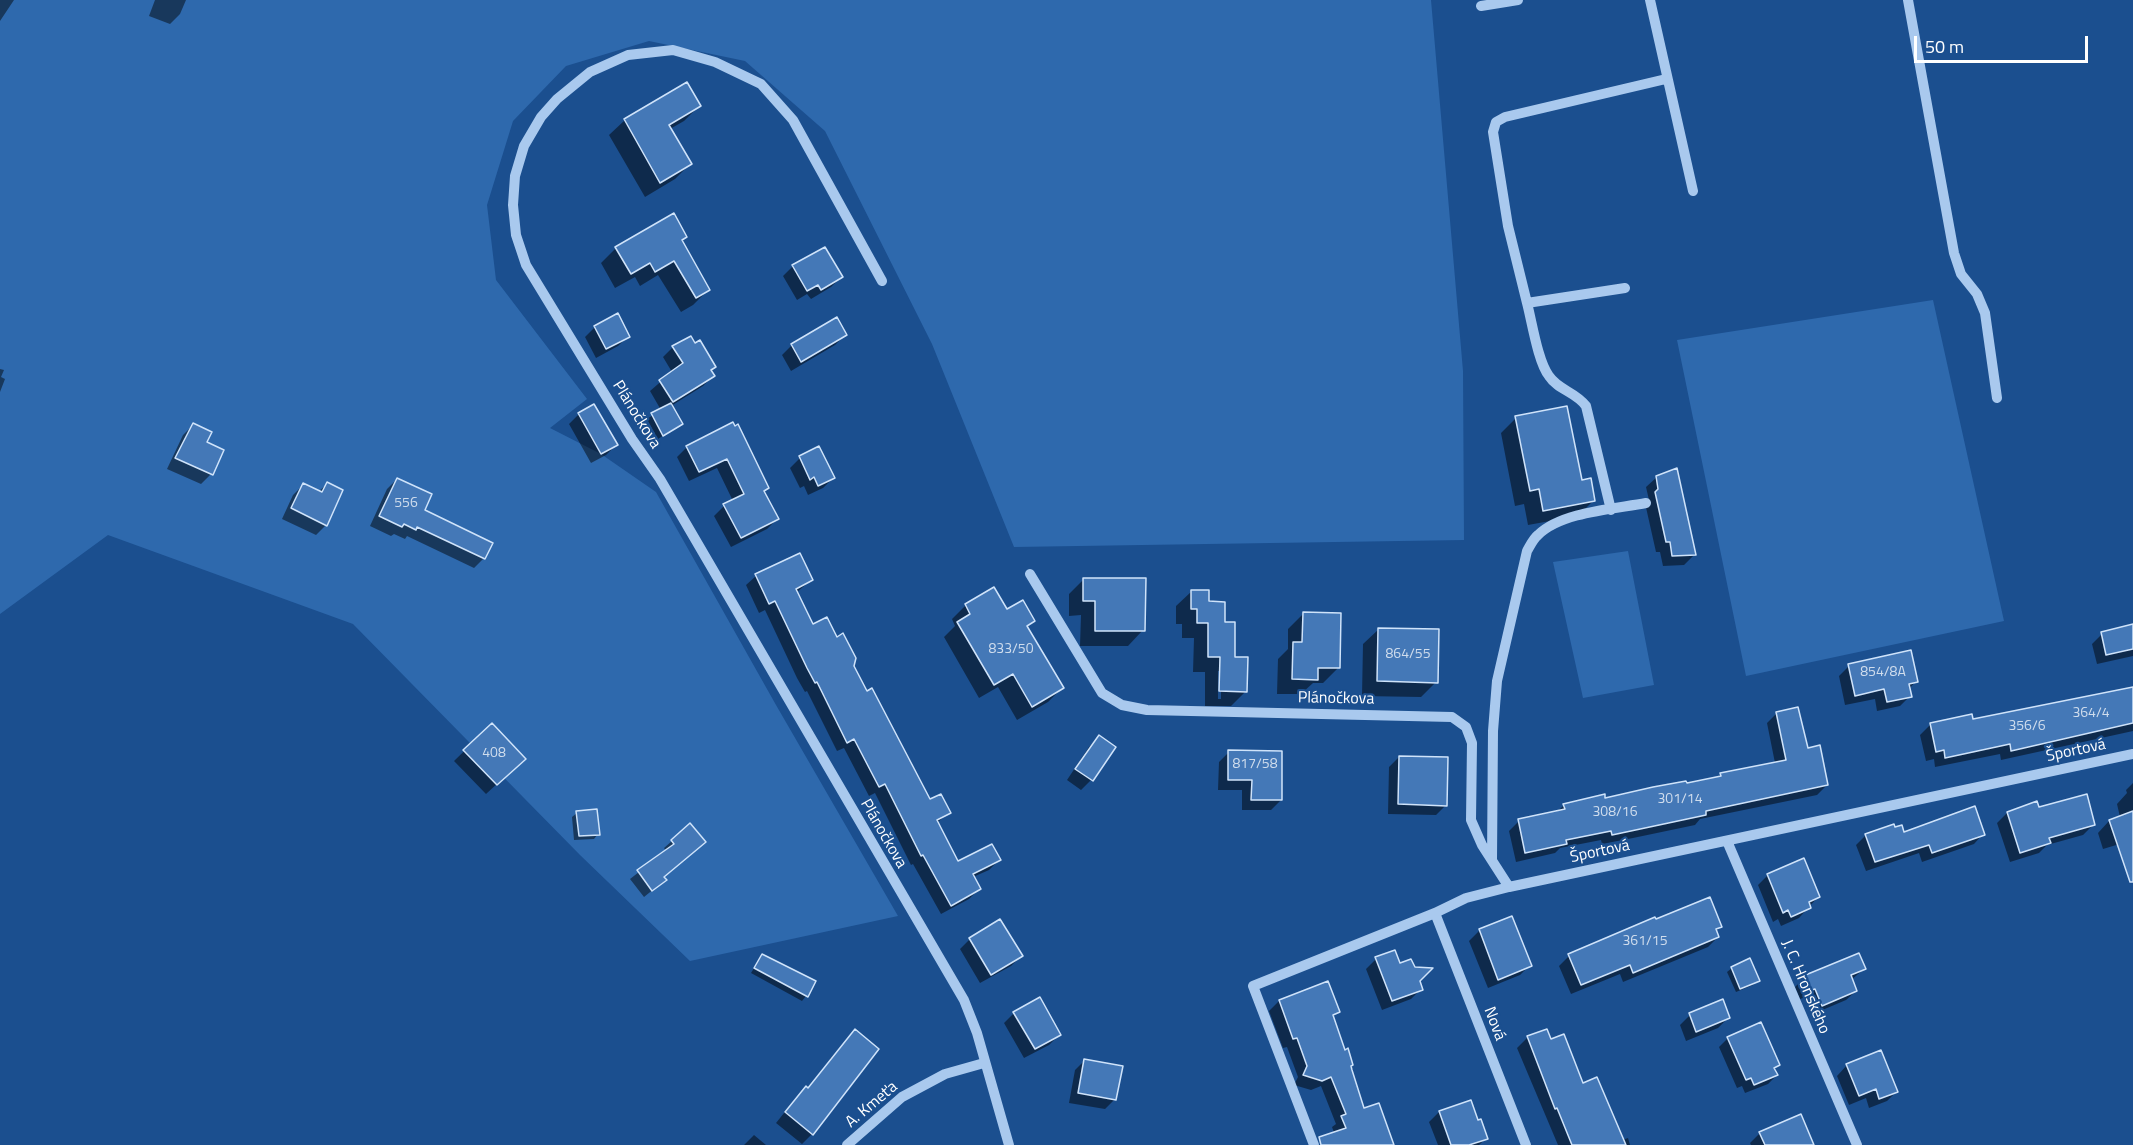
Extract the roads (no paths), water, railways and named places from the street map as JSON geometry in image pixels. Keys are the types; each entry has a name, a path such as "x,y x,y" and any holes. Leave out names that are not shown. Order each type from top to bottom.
{"street":[{"path":"1480,6 1518,0"},
{"path":"1650,0 1693,191"},
{"path":"1908,0 1954,253 1961,274 1977,294 1985,313 1997,398"},
{"name":"Plánočkova","path":"882,281 793,120 761,84 715,62 673,51 628,55 590,72 557,99 541,117 524,146 515,176 513,205 516,236 526,265 632,439 660,479 964,1000 977,1033 1009,1145"},
{"path":"1611,510 1586,406 1580,398 1548,376 1541,357 1508,226 1493,132 1496,122 1505,117 1666,79"},
{"path":"1527,303 1625,288"},
{"path":"1492,860 1493,731 1497,681 1527,551 1535,537 1547,527 1568,518 1646,503"},
{"name":"Plánočkova","path":"1030,574 1102,693 1122,705 1147,710 1452,717 1466,727 1472,743 1471,820 1482,845 1509,886"},
{"name":"Športová","path":"1314,1145 1253,986 1435,913 1466,898 1509,886 2133,754"},
{"name":"J. C. Hronského","path":"1727,841 1857,1145"},
{"name":"Nová","path":"1435,913 1526,1145"},
{"name":"A. Kmeťa","path":"847,1145 902,1096 945,1074 984,1063"}]}
